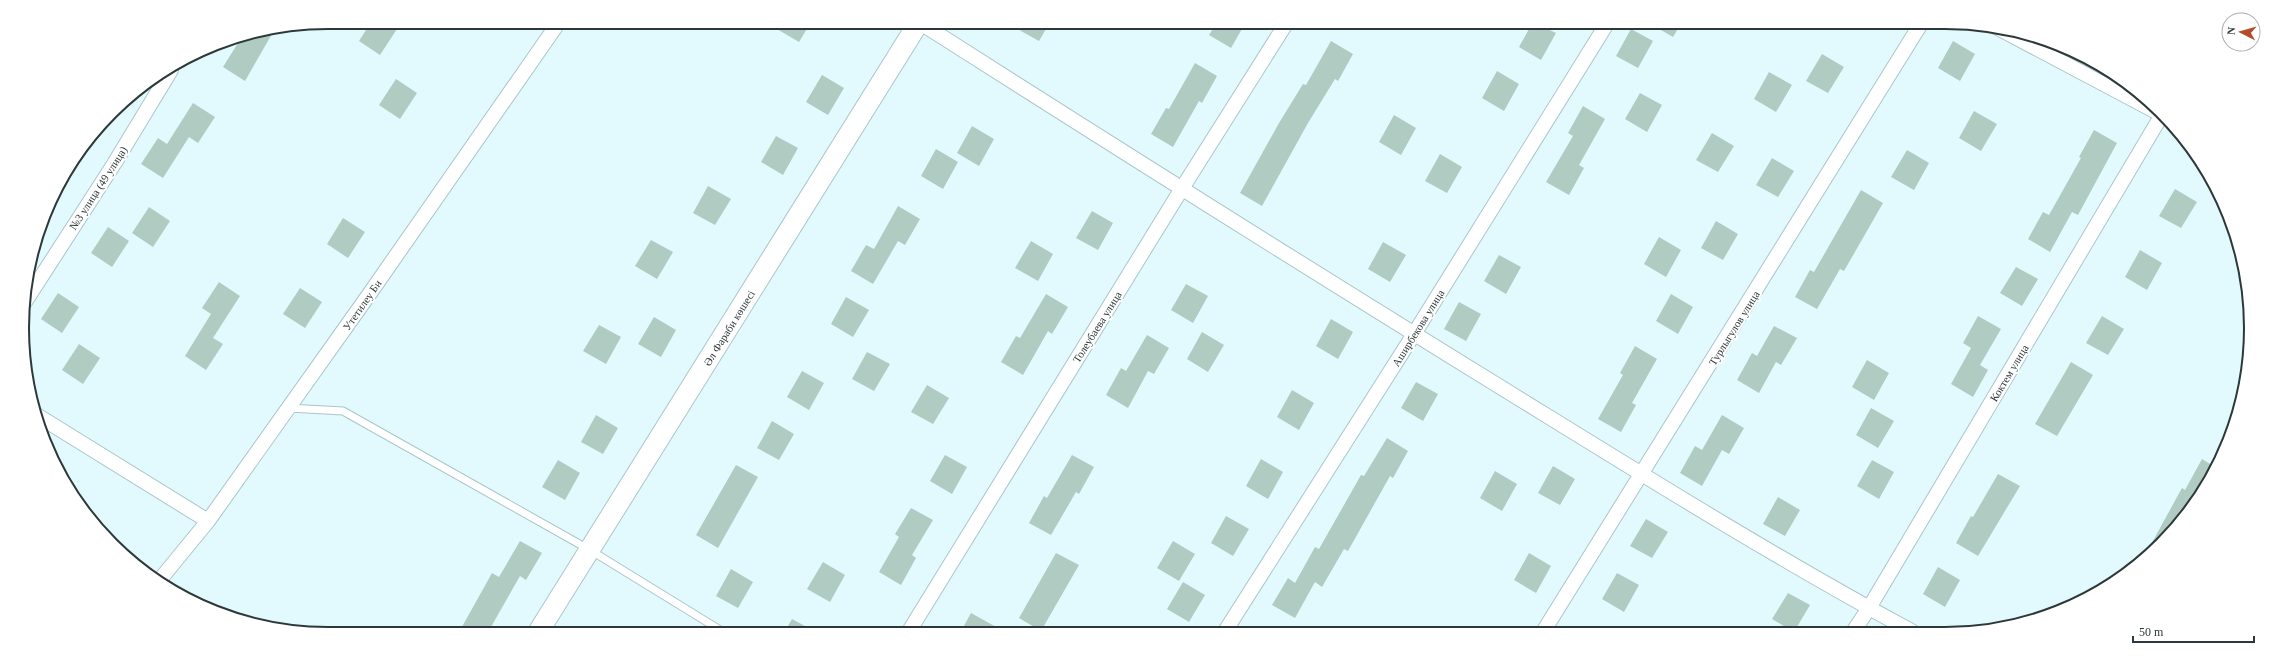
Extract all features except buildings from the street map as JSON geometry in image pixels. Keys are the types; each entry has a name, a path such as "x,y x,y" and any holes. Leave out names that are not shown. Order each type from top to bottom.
{"street":[{"name":"Утетилеу Би","path":"162,577 208,521 554,29"},
{"name":"Әл Фараби көшесі","path":"541,627 915,29"},
{"path":"930,29 1181,190 1643,475 1904,627"},
{"name":"Толеубаева улица","path":"912,627 1181,190 1283,29"},
{"name":"Аширбекова улица","path":"1228,627 1414,334 1604,29"},
{"name":"Турлыгулов улица","path":"1546,627 1643,475 1918,29"},
{"path":"2017,38 2144,105"},
{"name":"№3 улица (49 улица)","path":"32,291 114,164 168,75"},
{"name":"Коктем улица","path":"1856,627 2160,121"},
{"path":"44,419 208,521"}],"lane":[{"path":"288,408 343,411 590,550 715,627"}]}
